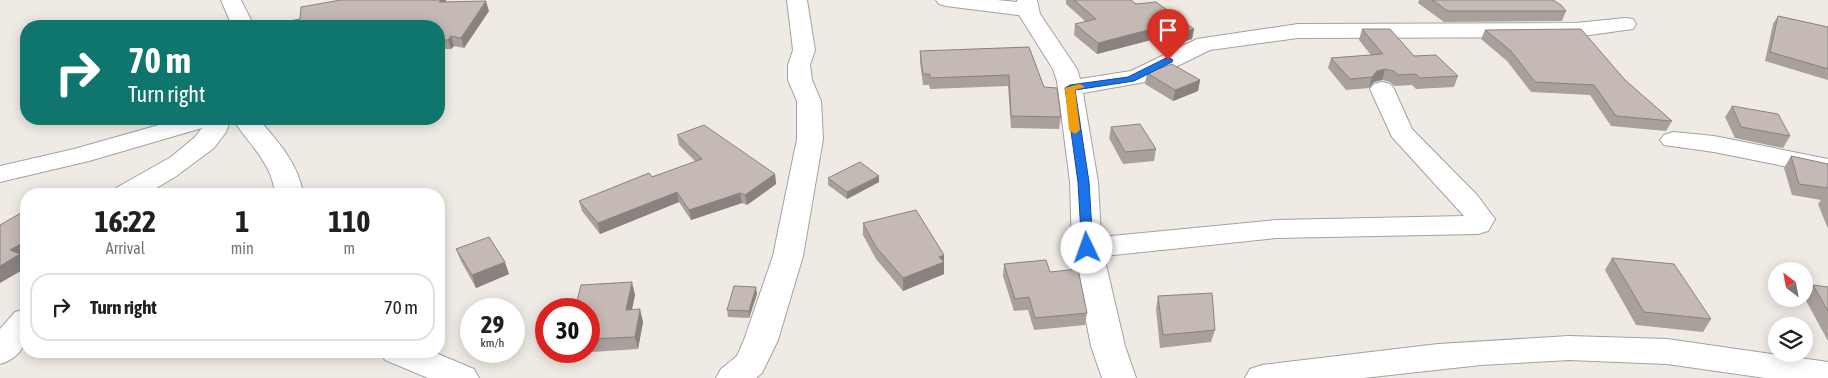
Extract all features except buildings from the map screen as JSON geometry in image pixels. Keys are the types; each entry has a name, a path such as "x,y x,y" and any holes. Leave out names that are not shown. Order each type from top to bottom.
{"street":[{"path":"231,0 240,20"},
{"path":"733,378 750,364 761,340 788,256 810,139 809,101 800,80 799,66 804,50 797,0"},
{"path":"946,0 1027,5 1065,69 1070,88 1084,182 1087,248 1108,346 1119,378"},
{"path":"1070,88 1131,79 1205,44 1298,31 1576,30 1625,24"},
{"path":"1087,248 1276,230 1478,225 1480,219 1467,201 1401,132 1382,89"},
{"path":"0,174 80,155 186,125"},
{"path":"136,188 196,151 216,130 217,125"},
{"path":"250,125 267,145 288,188"},
{"path":"1673,140 1714,144 1828,167"},
{"path":"0,352 20,327"},
{"path":"1262,378 1450,354 1614,348 1666,352 1828,375"},
{"path":"414,358 462,378"}],"slow traffic":[{"path":"1075,130 1070,88 1080,87"}],"route":[{"path":"1087,248 1084,182 1073,120 1070,88 1131,79 1168,60"}]}
